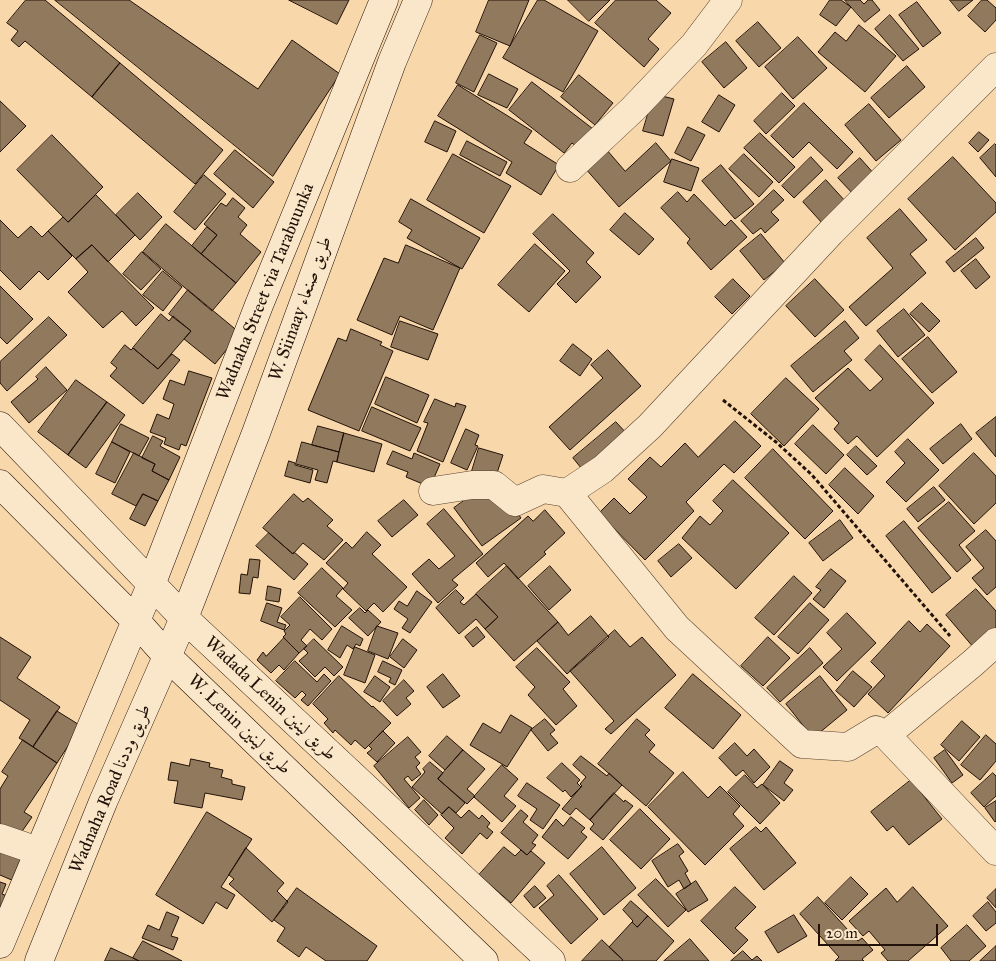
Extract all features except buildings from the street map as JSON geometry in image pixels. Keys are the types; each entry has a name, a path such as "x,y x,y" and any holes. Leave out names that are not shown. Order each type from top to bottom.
{"main road":[{"name":"Wadnaha Street via Tarabuunka","path":"151,585 259,305 384,0"},
{"name":"W. Siinaay طريق صنعاء","path":"184,618 256,433 392,62 418,0"},
{"path":"570,168 633,109 694,45 728,0"},
{"path":"566,493 603,469 650,426 831,232 996,67"},
{"path":"259,305 292,332"},
{"name":"Wadada Lenin طريق لينين","path":"0,426 184,618 549,960"},
{"name":"W. Lenin طريق لينين","path":"0,484 135,620 168,657 484,961"},
{"path":"433,491 472,485 494,485 515,502 543,489 566,493 677,628 802,744 848,747 876,730 886,735 996,851"},
{"path":"0,944 151,585"},
{"name":"Wadnaha Road طريق وددنا","path":"39,961 103,802 184,618"},
{"path":"886,735 974,663 996,642"},
{"path":"0,838 38,851"}],"path":[{"path":"695,378 776,442 812,475 974,663"}]}
